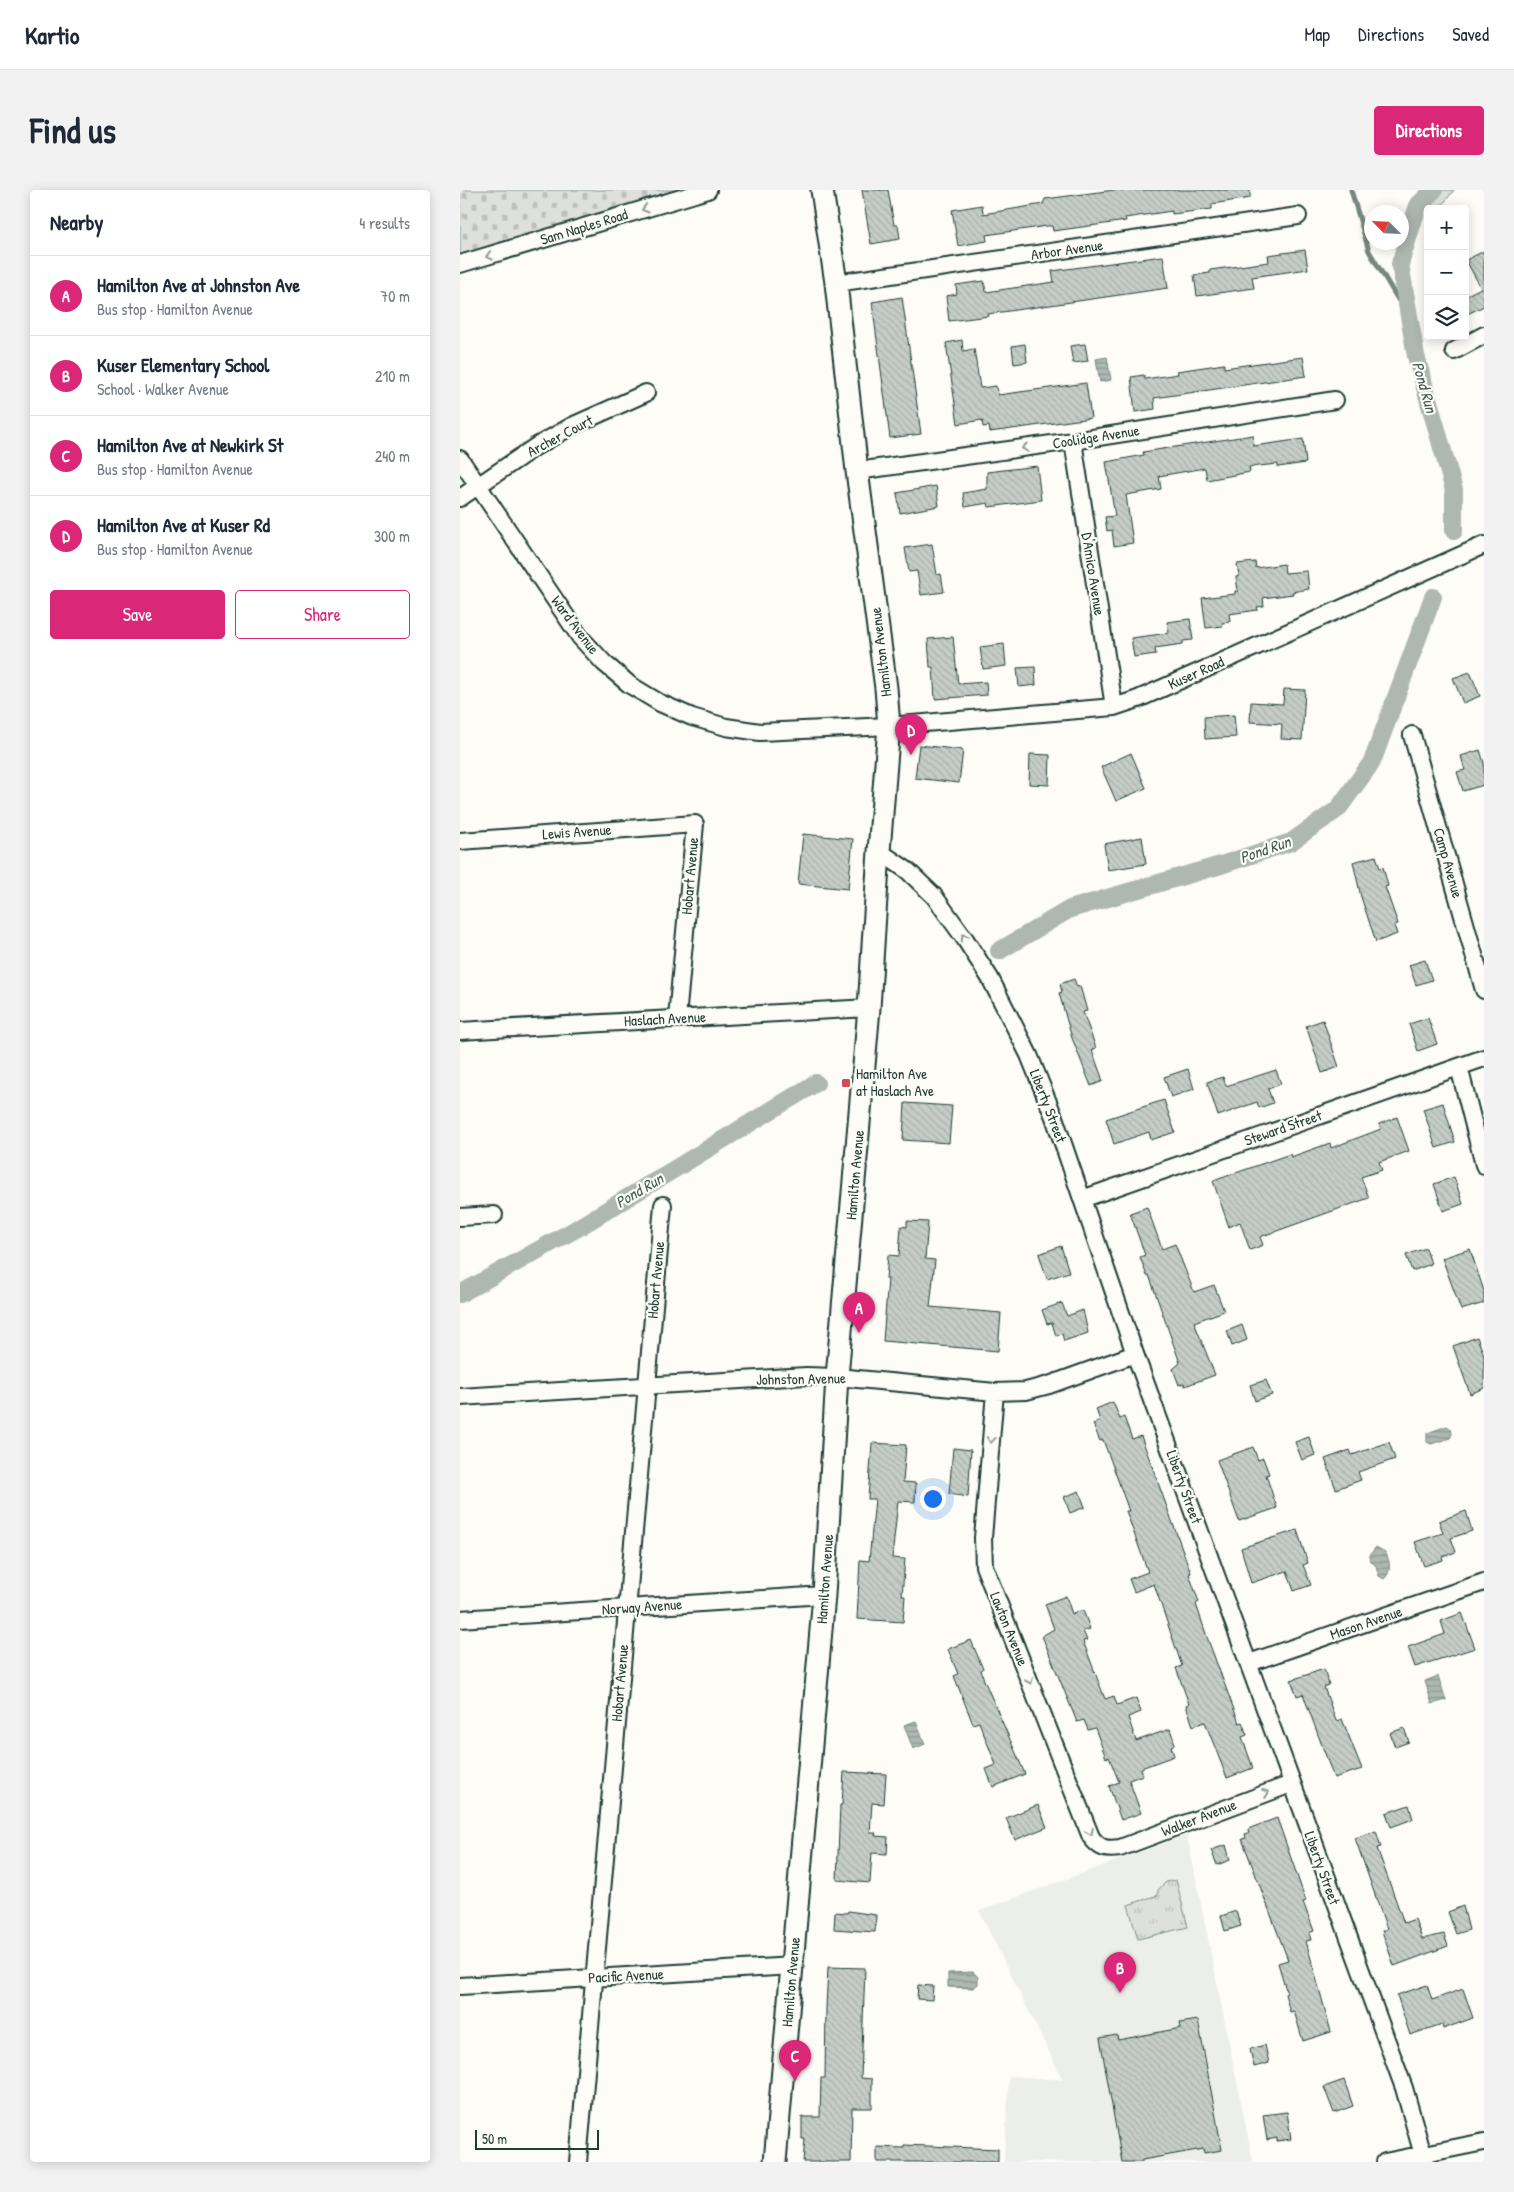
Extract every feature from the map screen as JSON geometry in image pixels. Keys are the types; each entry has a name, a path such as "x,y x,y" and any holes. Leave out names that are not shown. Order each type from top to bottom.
{"main road":[{"name":"Hamilton Avenue","path":"775,2162 824,1595 837,1377 869,1008 889,726 886,688 857,471 836,283 822,190"}],"street":[{"name":"Sam Naples Road","path":"460,264 708,190"},
{"name":"Arbor Avenue","path":"836,283 1298,216"},
{"path":"1454,351 1484,335"},
{"name":"Archer Court","path":"460,498 543,442 572,426 646,393"},
{"name":"Coolidge Avenue","path":"857,471 1073,441 1335,400"},
{"name":"D'Amico Avenue","path":"1073,441 1114,707"},
{"name":"Ward Avenue","path":"460,459 580,636 604,662 630,685 660,703 692,717 726,727 760,732 889,726"},
{"name":"Kuser Road","path":"889,726 1114,707 1138,699 1484,546"},
{"name":"Camp Avenue","path":"1412,735 1484,990"},
{"name":"Lewis Avenue","path":"460,841 695,824"},
{"name":"Hobart Avenue","path":"677,1018 695,824"},
{"name":"Liberty Street","path":"879,851 908,872 934,896 990,978 1029,1055 1054,1117 1135,1354 1291,1784 1404,2088 1424,2159"},
{"name":"Haslach Avenue","path":"460,1031 869,1008"},
{"name":"Steward Street","path":"1082,1199 1484,1058"},
{"path":"1459,1067 1484,1165"},
{"name":"Hobart Avenue","path":"578,2162 663,1205"},
{"path":"460,1217 494,1216"},
{"name":"Johnston Avenue","path":"460,1397 806,1376 837,1377 995,1392 1050,1386 1135,1354"},
{"name":"Lawton Avenue","path":"995,1392 982,1538 984,1566 1091,1837 1097,1845 1105,1850"},
{"name":"Mason Avenue","path":"1249,1664 1484,1582"},
{"name":"Norway Avenue","path":"460,1619 824,1595"},
{"name":"Walker Avenue","path":"1105,1850 1120,1848 1291,1784"},
{"name":"Pacific Avenue","path":"460,1986 792,1966"},
{"path":"1385,2162 1424,2159 1484,2142"}],"shaded area":[{"path":"1107,357 1111,380 1100,382 1096,359"},
{"path":"1447,1426 1451,1429 1452,1434 1450,1438 1431,1444 1427,1442 1427,1433"},
{"path":"1376,1547 1385,1552 1389,1562 1388,1573 1384,1579 1379,1576 1376,1566 1370,1560 1370,1555"},
{"path":"1438,1676 1446,1700 1432,1704 1425,1681"},
{"path":"916,1721 925,1744 913,1749 904,1725"},
{"path":"1187,1835 1253,2162 1004,2162 1009,2076 1063,2080 979,1911"},
{"path":"973,1972 978,1977 978,1984 973,1988 948,1987 948,1973"}],"green space":[{"path":"460,190 713,190 460,269"},
{"path":"1437,190 1454,190 1442,205 1432,205"},
{"path":"1176,1880 1188,1927 1138,1939 1128,1905 1158,1895 1158,1890 1166,1882"}],"building":[{"path":"862,190 888,190 894,225 898,225 900,239 871,244"},
{"path":"1114,190 1250,190 1250,198 1212,204 1212,209 1172,214 1172,211 1125,218 1126,221 1053,231 1052,226 1047,226 986,235 987,241 958,246 952,210 982,205 983,214 1043,204 1045,199"},
{"path":"1305,250 1308,269 1252,277 1254,288 1197,296 1194,275 1210,273 1210,270 1269,262 1268,255"},
{"path":"1484,251 1484,306 1469,313 1469,294 1481,288 1469,266 1469,258"},
{"path":"1163,256 1168,288 949,321 946,296 957,294 956,285 984,281 986,292 1054,282 1052,271"},
{"path":"902,297 921,434 890,438 872,302"},
{"path":"962,340 963,351 974,349 980,388 996,386 998,395 1086,383 1091,418 990,432 989,426 983,427 982,420 958,424 946,343"},
{"path":"1025,344 1027,362 1014,364 1012,346"},
{"path":"1085,344 1088,361 1073,363 1070,346"},
{"path":"1303,357 1306,376 1154,398 1155,409 1135,412 1131,377 1144,375 1145,379 1178,374 1177,371 1224,364 1224,368"},
{"path":"1253,435 1254,446 1303,439 1306,463 1278,467 1278,464 1249,467 1250,472 1207,480 1205,468 1159,476 1161,489 1126,495 1133,543 1114,546 1112,530 1107,531 1105,517 1115,516 1106,462 1144,455 1143,452"},
{"path":"1037,466 1041,500 989,507 988,503 965,507 963,493 987,489 987,472"},
{"path":"936,486 939,506 900,513 897,493"},
{"path":"932,544 937,575 941,574 944,592 921,595 917,571 909,572 905,548"},
{"path":"1255,562 1256,568 1284,564 1285,573 1307,571 1309,589 1292,592 1293,594 1263,598 1264,606 1257,607 1258,610 1229,614 1230,622 1222,623 1223,626 1206,628 1202,598 1235,594 1235,591 1238,591 1236,577 1239,576 1237,564"},
{"path":"1190,619 1193,640 1183,641 1183,644 1155,648 1156,654 1134,657 1131,638 1169,633 1167,622"},
{"path":"953,637 958,684 986,682 987,695 935,699 933,667 930,667 928,639"},
{"path":"1004,644 1006,666 983,669 980,647"},
{"path":"1035,667 1036,685 1019,687 1017,668"},
{"path":"1470,672 1480,696 1463,703 1453,678"},
{"path":"1284,689 1305,690 1302,740 1281,739 1282,724 1250,722 1251,702 1283,704"},
{"path":"1234,715 1236,737 1205,739 1204,717"},
{"path":"919,745 963,750 959,783 915,778"},
{"path":"1480,750 1484,763 1484,785 1463,791 1457,772 1465,770 1461,756"},
{"path":"1131,753 1146,788 1116,801 1101,767"},
{"path":"1030,754 1050,755 1049,785 1029,784"},
{"path":"803,834 853,839 848,889 798,884"},
{"path":"1142,837 1146,864 1108,870 1104,844"},
{"path":"1376,856 1380,868 1383,867 1388,886 1385,887 1398,924 1394,925 1397,934 1376,942 1361,897 1353,862"},
{"path":"1425,960 1432,980 1416,985 1409,965"},
{"path":"1074,979 1077,987 1080,986 1087,1011 1083,1012 1096,1048 1092,1050 1103,1081 1091,1086 1072,1038 1059,993 1062,992 1060,984"},
{"path":"1428,1018 1437,1044 1418,1051 1409,1024"},
{"path":"1323,1020 1339,1067 1322,1073 1306,1026"},
{"path":"1188,1069 1194,1089 1171,1097 1164,1077"},
{"path":"1276,1070 1281,1084 1268,1089 1273,1103 1259,1108 1257,1102 1218,1116 1207,1082 1223,1077 1226,1086"},
{"path":"1164,1100 1175,1132 1151,1140 1149,1132 1114,1144 1106,1119"},
{"path":"905,1103 952,1106 949,1143 903,1140"},
{"path":"1443,1103 1455,1142 1436,1148 1423,1109"},
{"path":"1397,1117 1409,1151 1379,1162 1382,1170 1361,1177 1369,1198 1260,1237 1263,1245 1250,1250 1240,1222 1229,1227 1213,1181 1290,1154 1291,1157 1330,1143 1331,1148 1381,1129 1379,1124"},
{"path":"1454,1177 1463,1204 1443,1211 1434,1184"},
{"path":"1147,1207 1162,1249 1175,1244 1194,1292 1214,1285 1224,1311 1194,1322 1215,1375 1185,1386 1184,1383 1179,1385 1173,1369 1180,1363 1149,1275 1147,1276 1140,1257 1145,1255 1130,1213"},
{"path":"907,1221 928,1222 925,1259 935,1260 930,1307 1001,1313 998,1351 883,1341 888,1255 899,1256 901,1226 907,1227"},
{"path":"1061,1246 1069,1272 1047,1279 1039,1254"},
{"path":"1426,1248 1431,1264 1412,1271 1406,1255"},
{"path":"1470,1249 1484,1291 1484,1303 1461,1310 1442,1258"},
{"path":"1062,1303 1067,1316 1083,1310 1088,1333 1064,1341 1062,1334 1056,1336 1052,1323 1047,1324 1042,1310"},
{"path":"1242,1325 1247,1340 1232,1346 1227,1331"},
{"path":"1477,1337 1484,1355 1484,1388 1470,1394 1453,1346"},
{"path":"1266,1380 1272,1395 1255,1401 1250,1385"},
{"path":"1113,1402 1120,1419 1124,1417 1132,1439 1141,1436 1191,1573 1189,1574 1199,1602 1196,1604 1207,1637 1239,1723 1242,1722 1247,1735 1242,1737 1253,1768 1227,1778 1205,1722 1193,1726 1186,1705 1189,1704 1176,1668 1182,1666 1154,1584 1134,1592 1129,1579 1148,1572 1126,1511 1129,1511 1114,1469 1103,1440 1100,1441 1093,1424 1100,1421 1096,1409"},
{"path":"1309,1437 1315,1455 1302,1460 1295,1442"},
{"path":"1389,1442 1395,1459 1358,1472 1361,1480 1336,1489 1325,1459 1350,1450 1352,1455"},
{"path":"872,1443 906,1445 903,1482 916,1483 915,1502 898,1501 892,1558 905,1559 902,1596 905,1596 903,1622 857,1619 860,1560 869,1561 875,1499 868,1499"},
{"path":"1253,1447 1258,1460 1263,1458 1269,1474 1266,1475 1277,1508 1239,1521 1217,1460"},
{"path":"953,1448 971,1450 968,1497 949,1494"},
{"path":"1079,1491 1085,1507 1070,1513 1064,1497"},
{"path":"1466,1511 1472,1531 1451,1538 1456,1552 1442,1557 1443,1560 1424,1566 1415,1542 1443,1533 1439,1521"},
{"path":"1297,1530 1308,1563 1303,1565 1311,1585 1294,1591 1287,1571 1251,1583 1241,1548"},
{"path":"1066,1596 1072,1614 1083,1610 1090,1629 1083,1631 1087,1640 1083,1641 1105,1699 1114,1696 1117,1705 1136,1698 1141,1712 1128,1717 1136,1741 1170,1729 1175,1744 1171,1746 1174,1756 1141,1768 1143,1775 1129,1780 1141,1813 1121,1820 1109,1786 1119,1782 1109,1757 1106,1758 1095,1728 1088,1730 1084,1720 1077,1722 1042,1636 1054,1629 1045,1604"},
{"path":"1462,1613 1475,1648 1415,1667 1408,1647 1445,1634 1441,1621"},
{"path":"971,1640 983,1669 981,1670 984,1680 1025,1774 993,1787 986,1769 996,1765 979,1722 973,1724 954,1676 958,1674 948,1649"},
{"path":"1324,1669 1329,1685 1324,1687 1336,1721 1342,1719 1362,1769 1334,1778 1303,1694 1297,1696 1291,1680"},
{"path":"1404,1728 1409,1742 1395,1747 1390,1733"},
{"path":"844,1772 886,1774 884,1804 872,1803 870,1833 876,1833 875,1836 888,1837 887,1854 872,1853 870,1883 837,1880 840,1805 842,1805"},
{"path":"1038,1805 1047,1827 1015,1840 1006,1818"},
{"path":"1409,1805 1413,1819 1391,1827 1386,1813"},
{"path":"1277,1818 1306,1901 1303,1902 1314,1931 1309,1933 1311,1940 1306,1941 1331,2032 1303,2041 1294,2011 1290,2012 1285,1994 1287,1993 1278,1963 1288,1960 1242,1839 1246,1838 1245,1834 1249,1833 1248,1829"},
{"path":"1376,1831 1381,1847 1377,1848 1404,1923 1415,1919 1422,1939 1444,1934 1448,1946 1394,1966 1382,1931 1387,1929 1355,1838"},
{"path":"1226,1845 1230,1860 1217,1865 1211,1850"},
{"path":"1463,1906 1469,1930 1456,1934 1448,1912"},
{"path":"848,1911 876,1915 875,1932 834,1929 835,1912 847,1913"},
{"path":"1236,1911 1241,1926 1225,1931 1221,1916"},
{"path":"828,1967 865,1968 861,2078 872,2079 872,2108 852,2108 851,2162 803,2162 805,2139 802,2139 802,2117 820,2117 821,2078 825,2078"},
{"path":"918,1985 933,1986 932,2000 917,1999"},
{"path":"1427,1985 1432,2000 1463,1989 1473,2018 1443,2029 1442,2024 1410,2035 1397,1995"},
{"path":"1198,2020 1222,2150 1204,2153 1203,2149 1142,2160 1142,2162 1122,2162 1100,2038 1117,2035 1118,2040 1181,2028 1180,2023"},
{"path":"1265,2045 1269,2063 1254,2067 1250,2049"},
{"path":"1344,2080 1353,2106 1334,2113 1324,2087"},
{"path":"1287,2112 1291,2139 1277,2141 1277,2138 1267,2140 1263,2115"},
{"path":"904,2145 998,2149 998,2162 877,2162 877,2147 904,2148"}],"waterway":[{"path":"1351,190 1369,251 1409,318"},
{"name":"Pond Run","path":"1434,190 1418,205 1400,264 1416,356 1454,490 1454,531"},
{"name":"Pond Run","path":"999,951 1070,909 1221,865 1291,842 1338,809 1372,762 1433,597"},
{"name":"Pond Run","path":"460,1294 576,1229 816,1083"}],"place":[{"name":"Hamilton Ave at Kuser Rd","path":"911,755"},
{"name":"Hamilton Ave at Haslach Ave","path":"846,1083"},
{"name":"Hamilton Ave at Johnston Ave","path":"859,1333"},
{"name":"Kuser Elementary School","path":"1120,1993"},
{"name":"Hamilton Ave at Newkirk St","path":"795,2081"}]}
